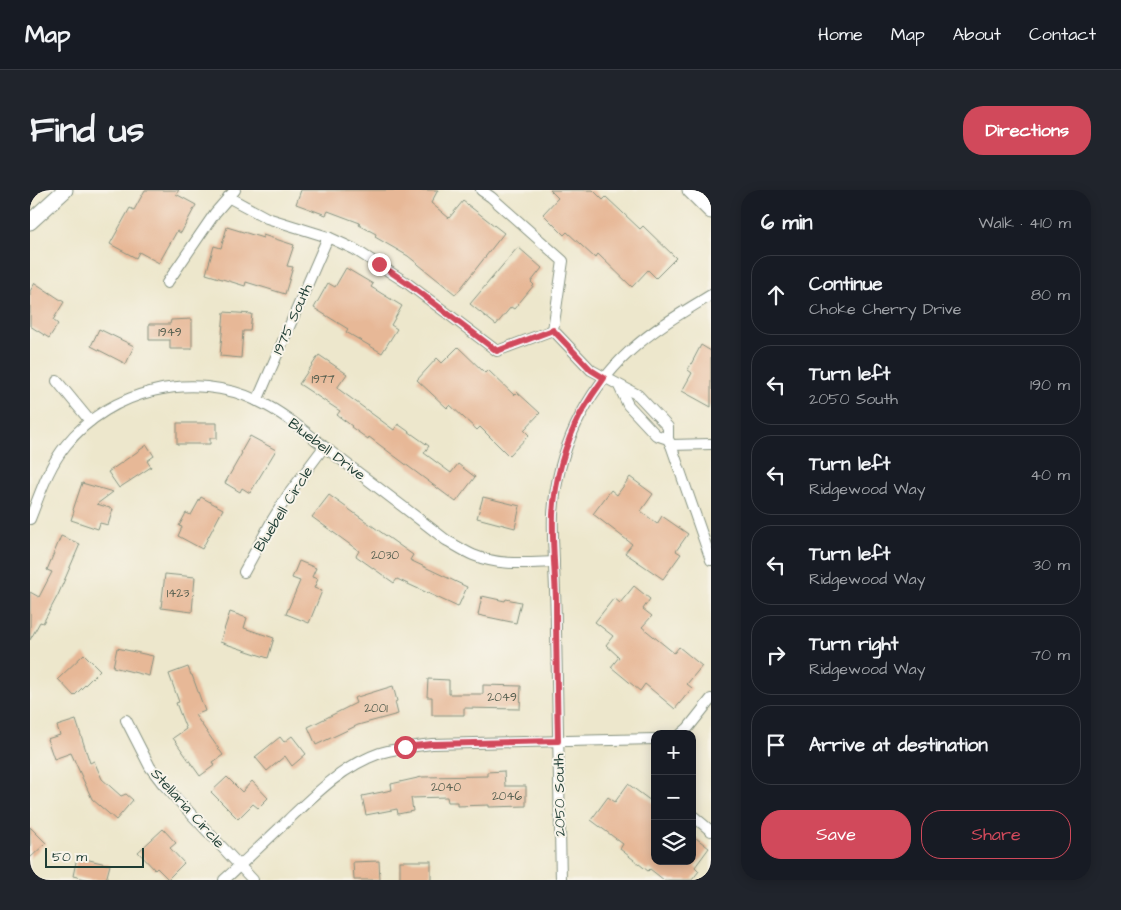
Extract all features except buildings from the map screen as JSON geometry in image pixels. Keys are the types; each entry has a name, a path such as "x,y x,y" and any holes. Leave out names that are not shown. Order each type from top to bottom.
{"main road":[{"path":"30,222 65,190"},
{"path":"690,190 711,211"}],"street":[{"path":"481,190 564,261 553,330"},
{"path":"167,282 215,213 232,194 267,218 328,237 354,249 407,283 497,351 553,330"},
{"name":"1975 South","path":"257,401 328,237"},
{"name":"2050 South","path":"561,880 553,514 562,460 581,413 604,378 629,351 653,332 711,295"},
{"path":"553,330 591,370 638,395 668,427 670,442 711,560"},
{"path":"57,381 90,421"},
{"name":"Bluebell Drive","path":"30,520 46,477 55,461 77,432 90,421 103,411 135,396 174,387 195,386 216,388 236,393 274,410 459,548 489,560 505,563 554,562"},
{"path":"620,386 628,405 656,435 670,442 711,444"},
{"name":"Bluebell Circle","path":"244,572 288,495 324,447"},
{"path":"686,730 711,699"},
{"name":"Stellaria Circle","path":"126,720 150,766 163,784 253,880"},
{"path":"224,880 314,795 356,764 379,754 405,747 432,744 651,739"},
{"path":"696,818 711,831"}],"route":[{"path":"379,264 497,351 553,330 591,370 604,378 581,413 562,460 556,487 553,541 556,596 558,741 432,744 405,747"}]}
